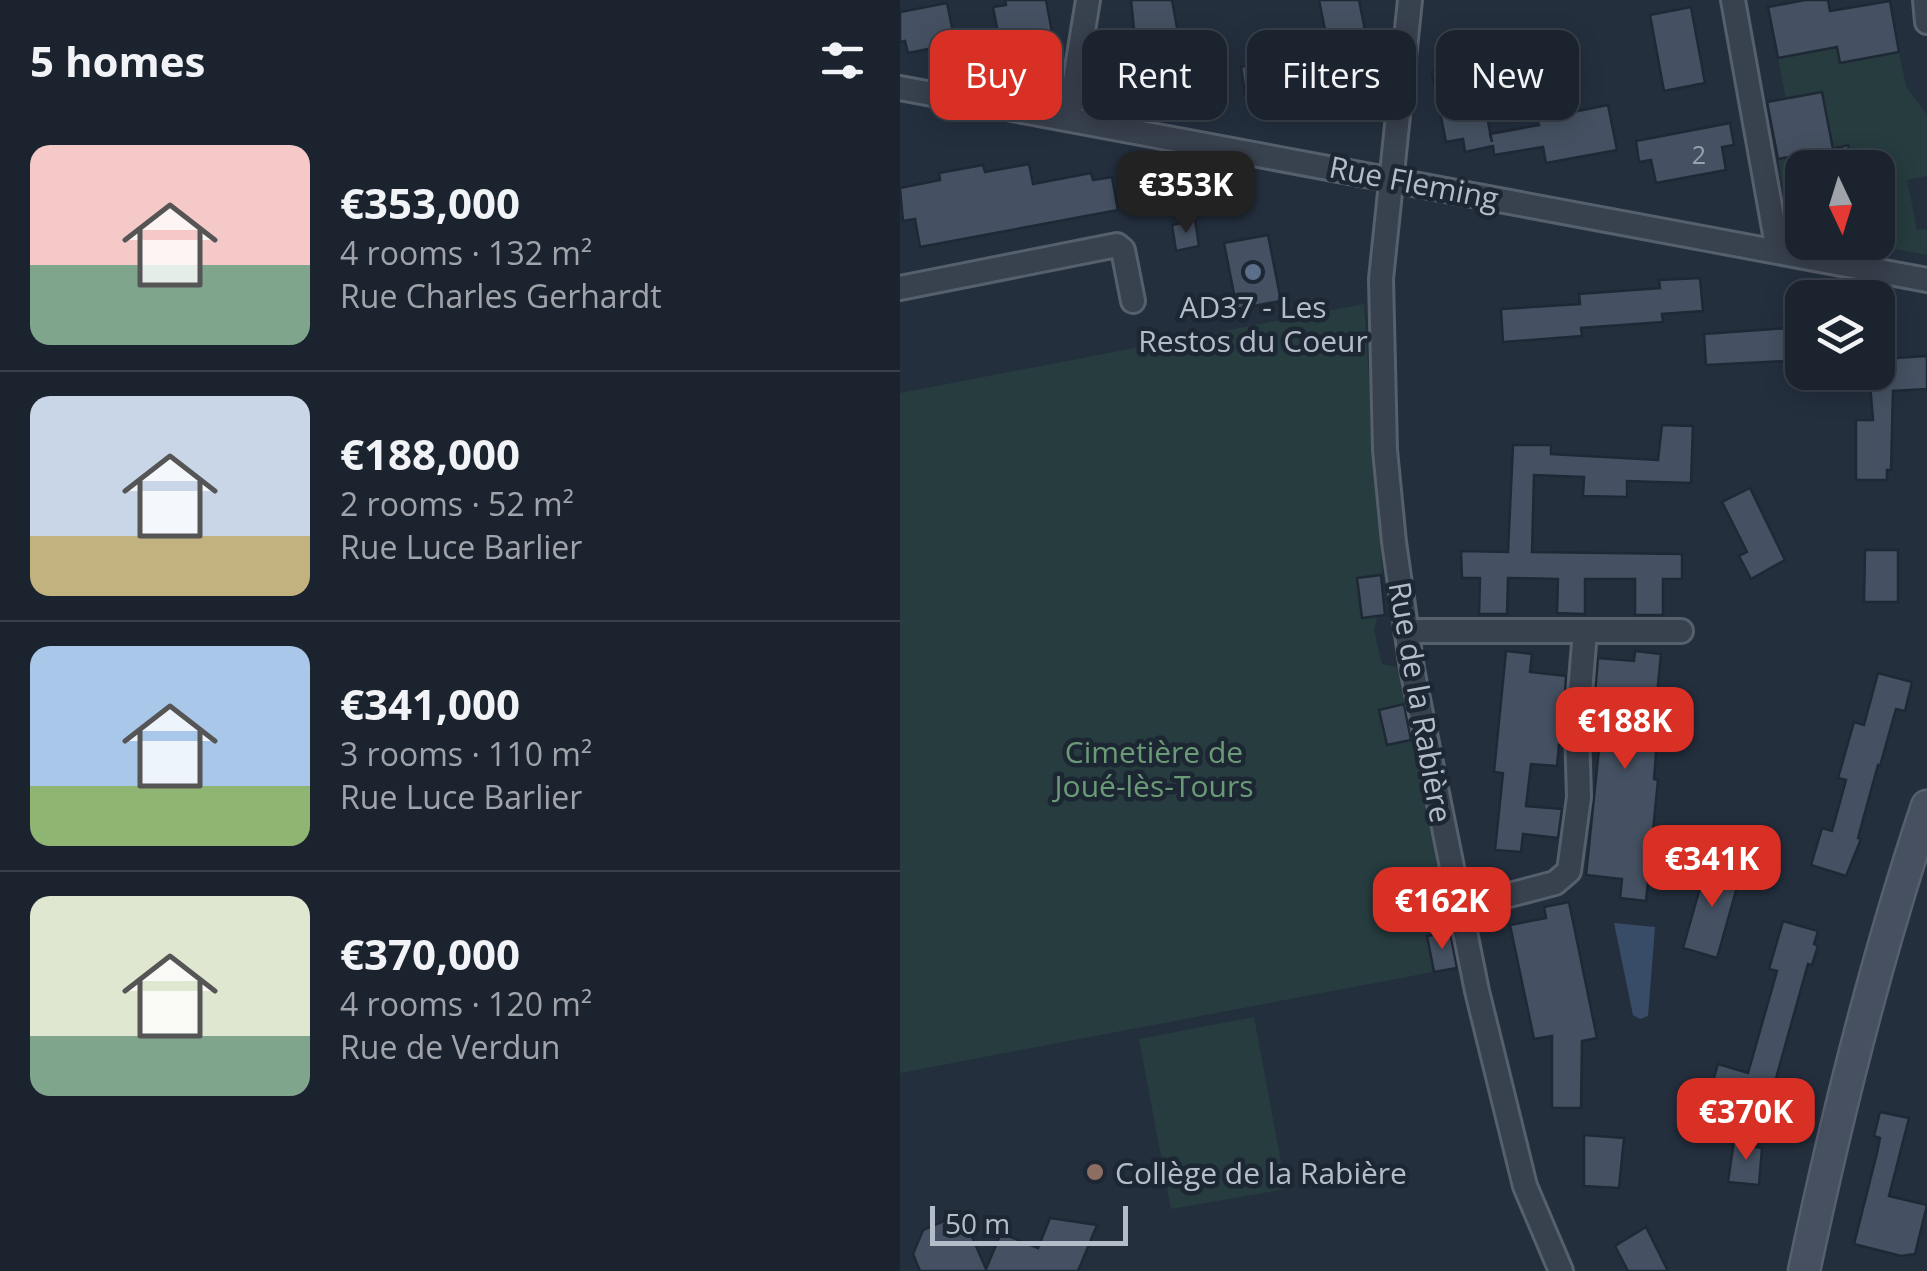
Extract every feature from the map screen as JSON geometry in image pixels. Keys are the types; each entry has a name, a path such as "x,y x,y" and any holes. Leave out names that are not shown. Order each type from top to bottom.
{"main road":[{"path":"1804,1271 1824,1177 1915,877 1927,806"}],"street":[{"path":"1068,117 1088,0"},
{"name":"Rue de la Rabière","path":"1410,0 1381,279 1385,450 1406,631 1433,783 1525,1186 1561,1271"},
{"path":"1733,0 1778,251"},
{"path":"1926,0 1927,22"},
{"name":"Rue Fleming","path":"900,88 1927,280"},
{"path":"900,286 1117,244 1123,250 1133,301"},
{"path":"1406,631 1681,631"},
{"path":"1460,908 1556,882 1570,870 1579,797 1577,730 1586,631"}],"green space":[{"path":"1837,47 1840,63 1899,52 1906,87 1927,115 1927,176 1907,180 1917,230 1927,229 1927,255 1895,249 1895,150 1849,150 1848,146 1833,149 1822,92 1786,99 1778,58"},
{"path":"1785,158 1785,199 1778,159"},
{"name":"Cimetière de Joué-lès-Tours","path":"1364,304 1385,615 1377,618 1374,630 1382,664 1397,667 1459,967 900,1073 900,393"},
{"path":"1254,1017 1286,1189 1171,1209 1139,1039"}],"water":[{"path":"1614,923 1655,927 1648,1016 1640,1019 1633,1015"}],"building":[{"path":"1005,0 1046,0 1052,30 997,30 993,7 1006,5"},
{"path":"1131,0 1172,0 1177,30 1128,30 1134,29"},
{"path":"1319,0 1359,0 1365,30 1325,30"},
{"path":"1828,0 1830,11 1890,1 1899,52 1840,63 1837,47 1778,58 1768,7"},
{"path":"947,3 953,30 930,30 930,49 908,53 905,41 900,42 900,12"},
{"path":"1691,7 1705,83 1664,91 1650,15"},
{"path":"1247,66 1245,94 1241,67"},
{"path":"1822,92 1833,149 1848,145 1849,150 1785,150 1785,158 1778,159 1767,102"},
{"path":"1608,105 1617,150 1546,163 1543,147 1494,155 1493,146 1465,152 1463,139 1446,142 1442,120 1487,120 1490,134 1539,125 1537,120 1579,120 1579,111"},
{"path":"1730,123 1734,145 1722,147 1726,170 1656,183 1651,160 1639,162 1636,141"},
{"path":"1029,164 1033,184 1091,173 1093,180 1112,177 1118,210 920,247 915,219 903,221 900,188 940,180 939,173 983,165 985,172"},
{"path":"1195,220 1199,246 1176,251 1172,225"},
{"name":"AD37 - Les Restos du Coeur","path":"1268,235 1281,301 1237,309 1224,243"},
{"path":"1700,278 1703,311 1662,314 1663,322 1581,328 1582,336 1503,342 1501,309 1580,304 1579,294 1660,288 1659,280"},
{"path":"1785,328 1785,361 1706,365 1704,334"},
{"path":"1927,356 1927,389 1893,391 1891,470 1887,470 1887,480 1856,480 1856,420 1873,420 1870,390 1895,390 1895,358"},
{"path":"1662,425 1693,426 1691,483 1627,481 1627,497 1583,496 1584,477 1534,475 1532,552 1682,554 1682,579 1663,579 1663,615 1635,615 1635,579 1585,579 1585,614 1557,613 1558,579 1508,578 1507,614 1479,614 1480,578 1462,578 1461,551 1508,552 1513,445 1551,445 1551,454 1658,460"},
{"path":"1750,488 1785,560 1751,579 1739,556 1747,552 1722,502"},
{"path":"1865,550 1898,550 1898,602 1864,602"},
{"path":"1381,575 1385,615 1362,618 1357,578"},
{"path":"1506,651 1532,654 1530,672 1566,676 1557,766 1531,764 1526,806 1562,809 1558,838 1523,834 1521,852 1495,850 1503,773 1494,772"},
{"path":"1635,651 1661,654 1655,716 1659,717 1654,779 1658,780 1646,901 1620,898 1622,879 1586,875 1599,749 1593,749 1592,730 1598,658 1634,661"},
{"path":"1878,673 1912,682 1905,711 1896,709 1858,838 1861,839 1846,876 1811,865 1822,828 1832,831 1846,780 1838,778 1854,722 1864,725"},
{"path":"1404,704 1411,740 1387,745 1379,710"},
{"path":"1707,863 1741,873 1717,958 1683,948"},
{"path":"1569,902 1597,1038 1582,1041 1581,1108 1552,1108 1552,1036 1534,1039 1510,925 1546,918 1544,907"},
{"path":"1783,921 1818,931 1814,944 1818,946 1812,965 1808,964 1768,1107 1710,1091 1718,1064 1748,1073 1777,971 1769,969"},
{"path":"1450,932 1457,968 1434,972 1427,936"},
{"path":"1880,1112 1909,1118 1889,1196 1927,1205 1915,1254 1901,1256 1854,1244 1880,1138 1874,1136"},
{"path":"1584,1135 1624,1138 1619,1188 1584,1186"},
{"path":"1734,1140 1758,1142 1756,1147 1762,1148 1759,1185 1728,1182"},
{"path":"1050,1218 1097,1225 1078,1271 920,1271 913,1254 923,1230 946,1220 969,1230 986,1269 1001,1233 1038,1248"},
{"path":"1646,1227 1668,1271 1628,1271 1615,1246"}],"place":[{"name":"AD37 - Les Restos du Coeur","path":"1253,272"},
{"name":"Collège de la Rabière","path":"1095,1172"}]}
